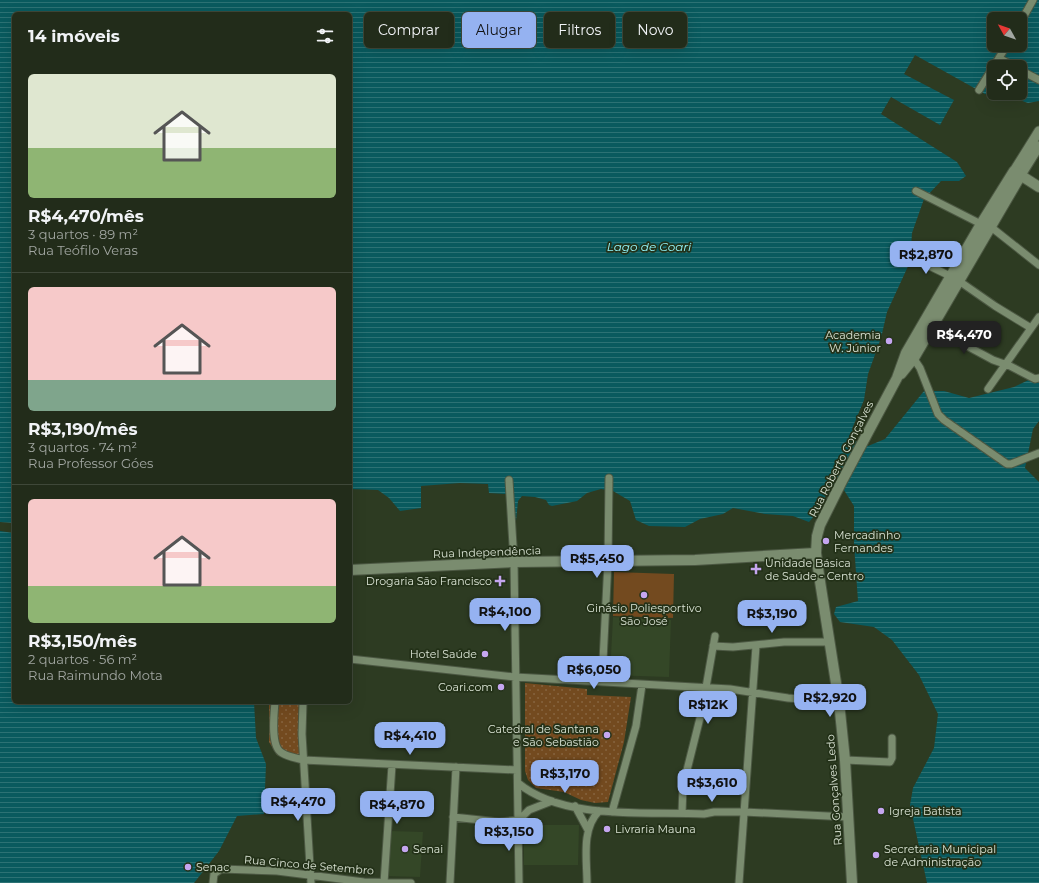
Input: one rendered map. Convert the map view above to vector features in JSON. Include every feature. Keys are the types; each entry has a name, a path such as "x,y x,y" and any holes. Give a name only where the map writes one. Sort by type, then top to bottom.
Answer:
{"main road":[{"path":"1017,173 1039,187"},
{"path":"910,355 932,327 981,224 1017,173"},
{"path":"910,355 954,278 991,227 1017,173"},
{"name":"Rua Roberto Gonçalves","path":"816,553 817,536 820,526 861,445 910,355"},
{"name":"Rua Independência","path":"352,570 514,562 695,560 816,553"},
{"name":"Rua Gonçalves Ledo","path":"816,553 839,702 845,760 852,883"}],"street":[{"path":"1026,12 1033,0"},
{"path":"979,90 1003,52"},
{"path":"999,58 1003,60"},
{"path":"1027,74 1039,80"},
{"path":"1017,173 1039,131"},
{"path":"1017,173 1039,146"},
{"path":"916,191 981,224"},
{"path":"991,227 1039,265"},
{"path":"911,257 954,278 1032,328"},
{"path":"988,389 1039,317"},
{"path":"932,327 993,360 1005,364 1035,379 1039,378"},
{"path":"910,355 938,414 944,420 1007,464 1011,464 1039,452"},
{"path":"602,681 608,561 609,478"},
{"path":"509,480 514,562 516,770 518,783 519,883"},
{"path":"682,813 683,786 706,688 715,636"},
{"path":"713,646 756,646 784,642 830,642"},
{"path":"739,883 756,646"},
{"path":"352,659 515,677 706,688 753,692 788,698 839,702"},
{"path":"612,812 636,726 642,684"},
{"path":"275,704 274,737 277,747 282,754 304,760 516,770"},
{"path":"303,704 302,734 311,879"},
{"path":"845,760 890,762 892,758 892,738"},
{"path":"384,883 392,765"},
{"path":"450,883 456,767"},
{"path":"518,783 536,796 599,811 704,814 714,812 744,812 848,817"},
{"path":"453,817 499,822 518,820 529,810 552,800"},
{"path":"575,806 588,830"},
{"path":"587,883 588,830 592,817 599,811"},
{"name":"Rua Cinco de Setembro","path":"213,882 214,874 221,869 277,872 311,879 411,883"}],"shaded area":[{"name":"Ginásio Poliesportivo São José","path":"614,572 674,574 673,618 613,616"},
{"path":"613,617 671,620 669,677 610,675"},
{"path":"525,683 587,689 587,695 631,697 624,742 608,802 595,803 581,800 564,792 536,788 528,780 525,771"},
{"path":"269,704 301,704 299,754 293,760 277,755 269,742"},
{"path":"524,825 579,825 578,865 524,865"},
{"name":"Senai","path":"390,831 423,832 420,877 387,876"}],"water":[{"name":"Lago de Coari","path":"0,0 1039,0 1039,101 1028,103 1019,100 1027,100 1027,60 987,60 987,94 985,94 915,55 904,74 954,100 940,125 891,97 881,114 957,162 966,176 959,181 941,181 924,199 912,233 910,262 887,312 881,338 868,374 864,400 852,429 855,441 868,446 885,439 924,391 944,391 969,398 1014,387 1039,375 1039,421 1033,429 1025,468 1039,482 1039,883 927,883 910,805 913,788 934,748 938,714 919,675 892,640 874,627 840,622 834,614 836,607 858,601 854,544 854,506 842,487 831,486 816,514 809,522 793,516 765,514 733,508 723,514 700,519 685,527 649,526 636,520 630,501 613,491 601,489 587,493 577,501 552,506 549,505 546,500 522,496 518,501 516,521 508,520 506,494 489,493 488,484 460,483 421,486 421,508 400,511 389,498 378,490 352,489 352,12 12,12 12,704 254,704 256,738 266,764 264,814 237,816 219,851 194,883 0,883"}],"pier":[{"path":"0,522 12,523 12,533 0,531"}],"place":[{"name":"Academia W. Júnior","path":"889,341"},
{"name":"Mercadinho Fernandes","path":"826,541"},
{"name":"Unidade Básica de Saúde - Centro","path":"756,569"},
{"name":"Drogaria São Francisco","path":"500,581"},
{"name":"Ginásio Poliesportivo São José","path":"644,595"},
{"name":"Hotel Saúde","path":"485,654"},
{"name":"Coari.com","path":"501,687"},
{"name":"Catedral de Santana e São Sebastião","path":"607,735"},
{"name":"Igreja Batista","path":"881,811"},
{"name":"Livraria Mauna","path":"607,829"},
{"name":"Senai","path":"405,849"},
{"name":"Secretaria Municipal de Administração","path":"876,855"},
{"name":"Senac","path":"188,867"}]}
